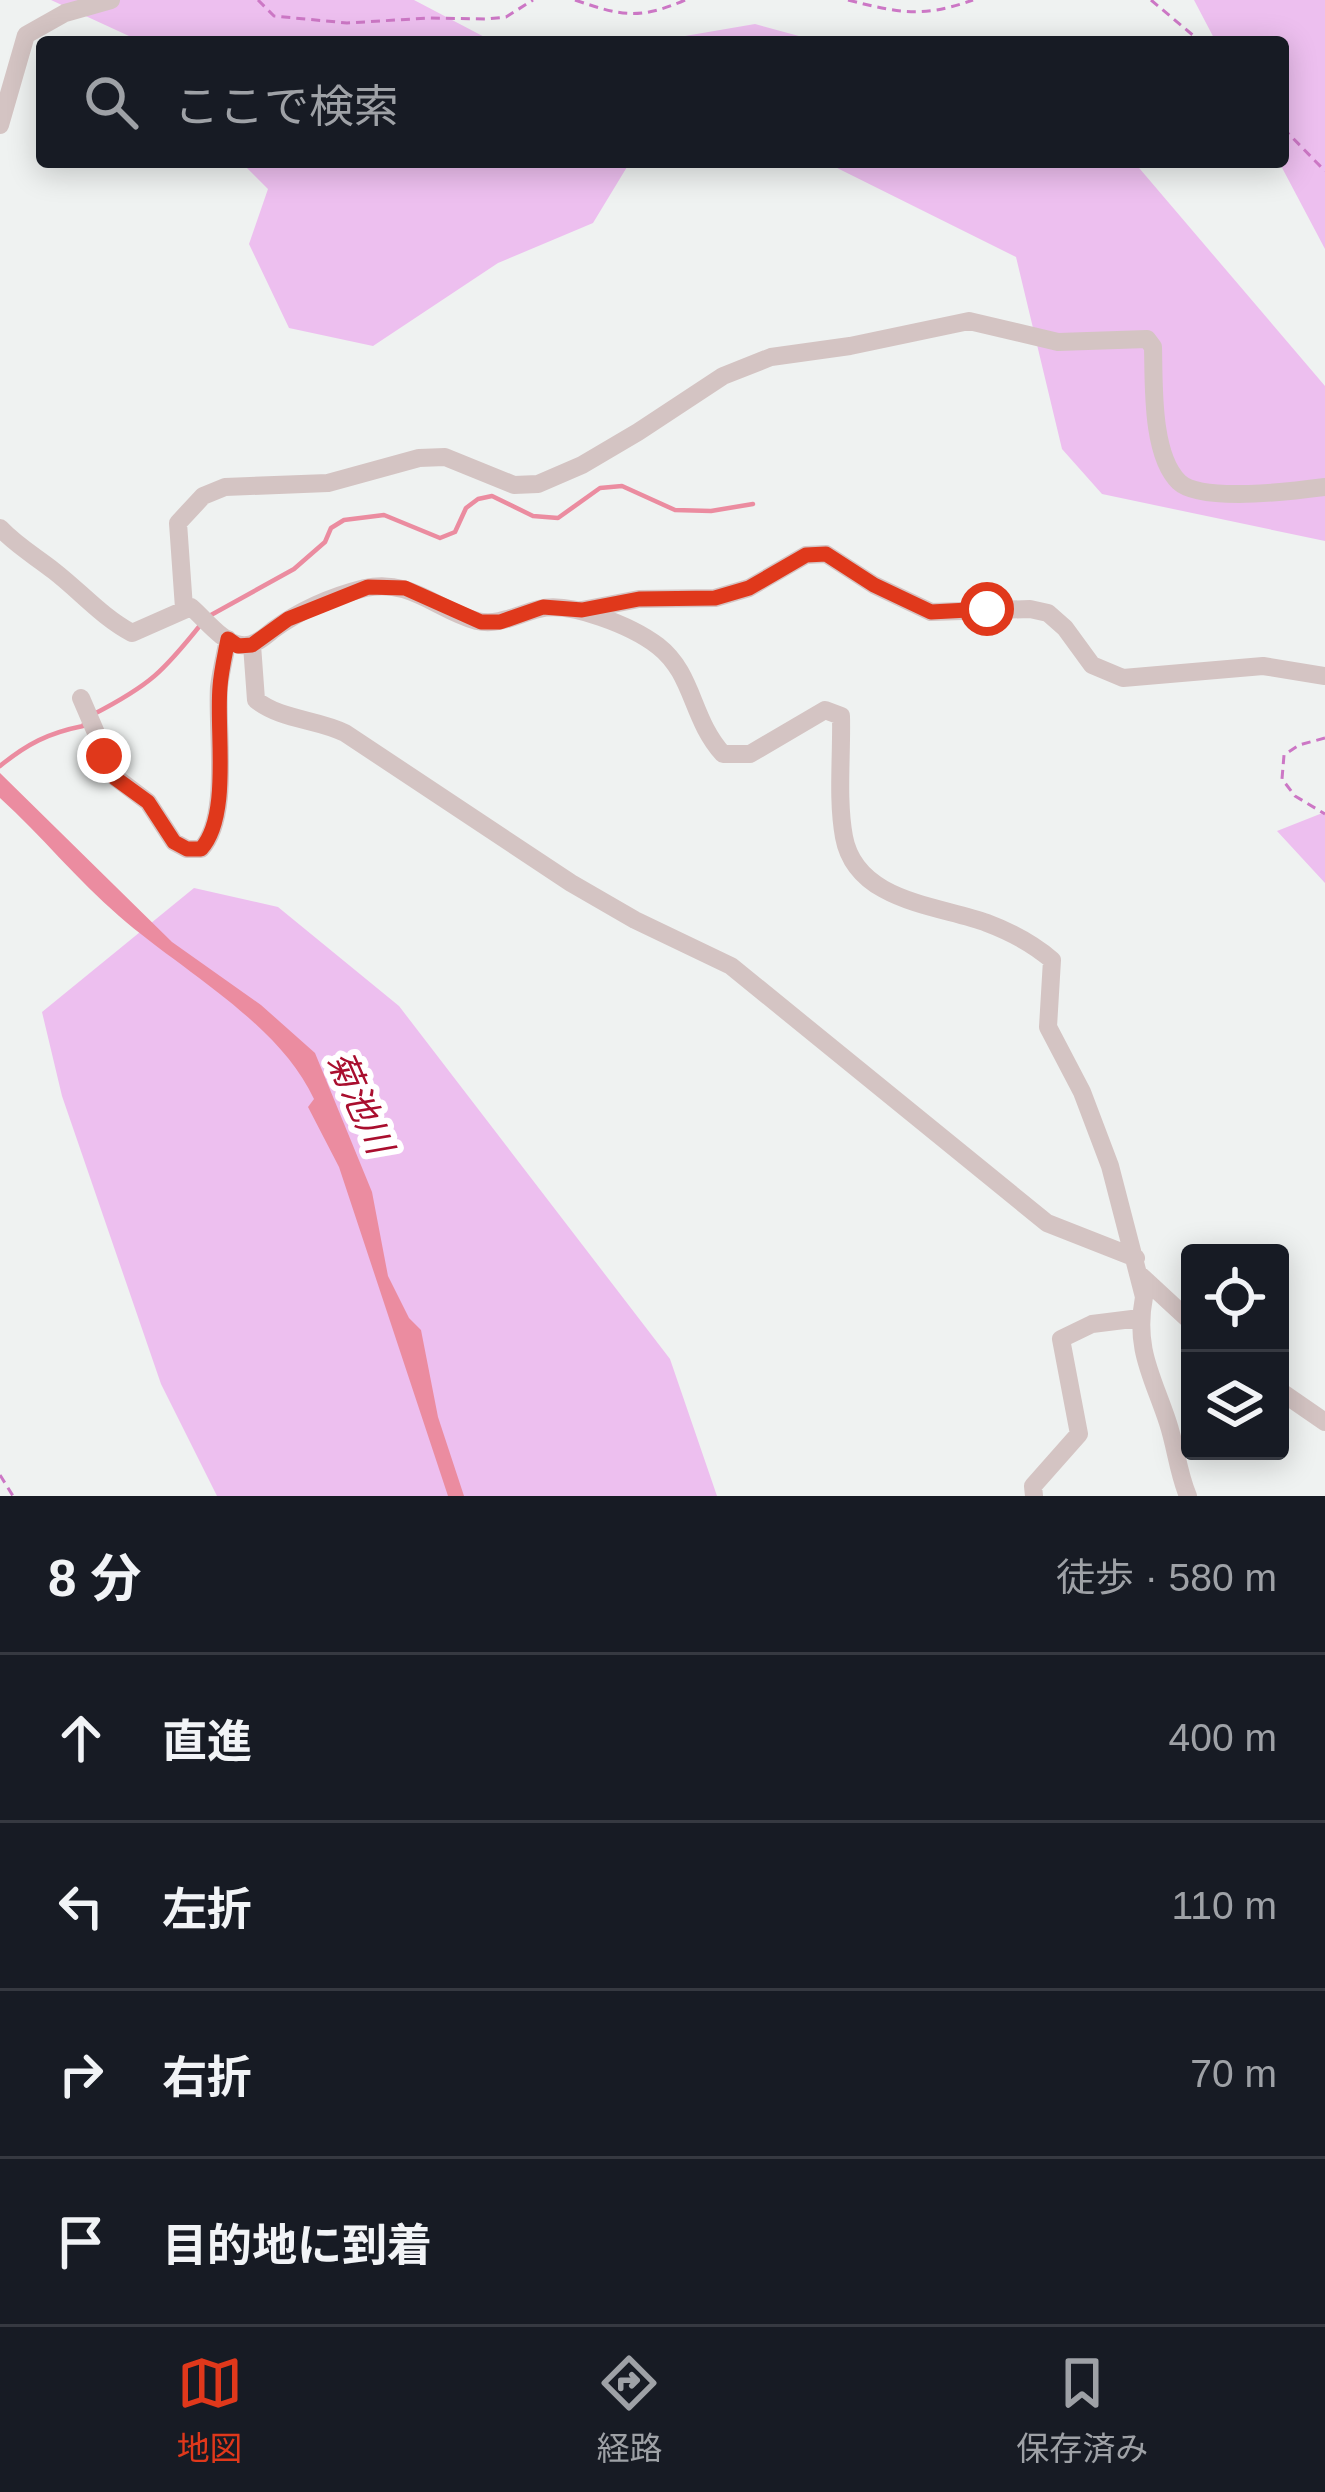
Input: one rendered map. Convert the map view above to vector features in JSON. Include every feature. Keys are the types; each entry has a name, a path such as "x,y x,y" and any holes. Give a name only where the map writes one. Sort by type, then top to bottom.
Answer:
{"street":[{"path":"0,124 26,35 65,13 111,0"},
{"path":"184,608 178,523 203,496 225,487 328,484 419,458 445,457 514,485 538,484 582,465 738,368 771,357 969,321 1058,342 1147,339 1153,347 1162,451 1176,480 1189,489 1218,493 1325,487"},
{"path":"0,528 132,633 191,607 238,646 252,645 288,619 368,587 405,588 481,622 500,622 543,607 582,610 639,599 715,598 749,588 806,555 826,554 874,585 931,612 1030,609 1048,614 1092,665 1123,678 1263,666 1325,676"},
{"path":"582,610 655,643 676,662 698,720 723,754 750,754 825,710 841,716 844,839 855,865 873,884 986,922 1052,960 1048,1028 1082,1092 1110,1166 1144,1297 1140,1318 1144,1360 1168,1421 1188,1496"},
{"path":"81,698 115,778 148,802 174,842 201,849 212,837 217,801 220,687 228,639"},
{"path":"252,645 256,700 270,711 321,721 345,733 571,883 730,965 910,1108 1021,1206 1137,1266 1181,1312"},
{"path":"1034,1496 1033,1486 1079,1434 1061,1339 1092,1324 1140,1318"},
{"path":"1289,1397 1325,1422"}],"path":[{"path":"258,0 274,16 347,23 487,20 506,17 533,0"},
{"path":"575,0 616,14 641,16 685,0"},
{"path":"848,0 934,13 973,0"},
{"path":"1150,0 1194,36"},
{"path":"1289,134 1325,171"},
{"path":"1325,738 1284,754 1282,779 1294,796 1325,814"},
{"path":"0,1475 13,1496"}],"shaded area":[{"path":"51,0 414,0 483,36 129,36"},
{"path":"1194,0 1325,0 1325,249 1282,168 1289,168 1289,36 1213,36"},
{"path":"755,24 799,36 685,36"},
{"path":"247,168 626,168 593,223 498,263 373,346 289,328 249,244 268,189"},
{"path":"837,168 1139,168 1325,386 1325,541 1102,494 1062,449 1016,257"},
{"path":"0,773 172,942 261,1005 315,1053 372,1192 388,1276 409,1318 421,1330 438,1417 464,1496 448,1496 339,1167 308,1107 314,1099 298,1071 227,999 88,888 0,798"},
{"path":"1325,812 1325,883 1277,831"},
{"path":"194,888 278,907 399,1006 670,1359 717,1496 217,1496 161,1384 62,1096 42,1012"}],"waterway":[{"path":"211,615 294,569 344,520 384,515 440,538 455,532 466,508 478,499 492,496 533,516 558,518 600,488 622,486 675,510 711,511 753,504"},
{"path":"94,714 154,676 202,623"},
{"path":"0,766 38,740 83,726 85,721"}],"route":[{"path":"104,756 115,778 148,802 174,842 201,849 212,837 217,801 220,687 228,639 238,646 252,645 288,619 368,587 405,588 460,615 500,622 543,607 582,610 639,599 715,598 749,588 806,555 826,554 874,585 931,612 987,609"}],"water label":[{"name":"菊池川","path":"360,1102"}]}
